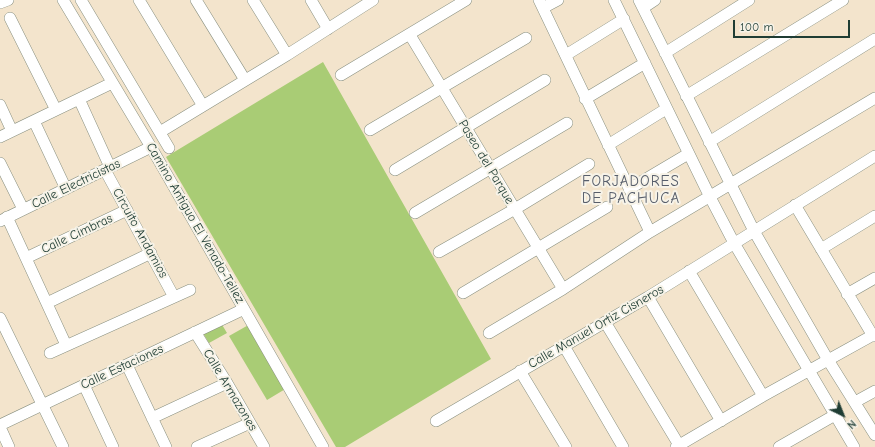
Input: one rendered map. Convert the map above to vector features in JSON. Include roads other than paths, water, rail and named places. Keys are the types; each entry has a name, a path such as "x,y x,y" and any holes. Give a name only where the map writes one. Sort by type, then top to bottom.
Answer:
{"street":[{"path":"0,3 8,0"},
{"name":"Camino Antiguo El Venado-Tellez","path":"63,0 151,147 323,447"},
{"path":"81,0 169,148"},
{"path":"139,0 203,106"},
{"path":"196,0 246,80"},
{"path":"253,0 287,55"},
{"path":"311,0 328,29"},
{"path":"341,75 410,35 466,0"},
{"path":"558,0 541,4 566,55 585,99 650,232"},
{"path":"614,0 688,154 734,243 854,447"},
{"path":"655,0 641,4 730,185 754,231 828,360 875,436"},
{"path":"665,53 749,0"},
{"path":"686,96 843,0"},
{"path":"160,132 287,55 369,1"},
{"path":"10,18 56,110"},
{"path":"566,55 624,19"},
{"name":"Paseo del Parque","path":"410,35 563,289"},
{"path":"370,130 526,38"},
{"path":"709,142 875,39"},
{"path":"585,99 645,63"},
{"path":"395,170 545,80"},
{"path":"0,137 112,83"},
{"path":"490,333 563,289 650,232 875,98"},
{"name":"Circuito Andamios","path":"79,99 127,210 174,297"},
{"path":"0,105 12,131"},
{"path":"608,145 666,109"},
{"path":"34,121 66,189"},
{"path":"415,214 567,123"},
{"name":"Calle Electricistas","path":"4,219 151,147"},
{"path":"629,189 688,154"},
{"name":"Calle Manuel Ortiz Cisneros","path":"436,421 648,297 875,156"},
{"path":"0,163 23,209"},
{"path":"439,252 589,164"},
{"path":"606,322 678,446 763,396 874,335 795,205"},
{"path":"463,293 607,207"},
{"name":"Calle Cimbras","path":"26,258 127,210"},
{"path":"821,249 875,216"},
{"path":"4,219 26,258 66,345"},
{"path":"46,303 150,253"},
{"path":"689,271 763,396"},
{"path":"848,294 875,278"},
{"path":"50,353 190,290"},
{"path":"648,297 721,421"},
{"name":"Calle Estaciones","path":"0,426 244,309"},
{"path":"0,318 63,447"},
{"name":"Calle Armazones","path":"195,332 227,383 264,447"},
{"path":"564,346 623,447"},
{"path":"127,365 166,447"},
{"path":"520,371 566,447"},
{"path":"152,418 227,383"},
{"path":"84,385 113,447"},
{"path":"855,402 875,391"},
{"path":"779,447 835,415"},
{"path":"197,447 250,423"},
{"path":"0,426 9,447"}],"district":[{"name":"FORJADORES DE PACHUCA","path":"631,190"}]}
